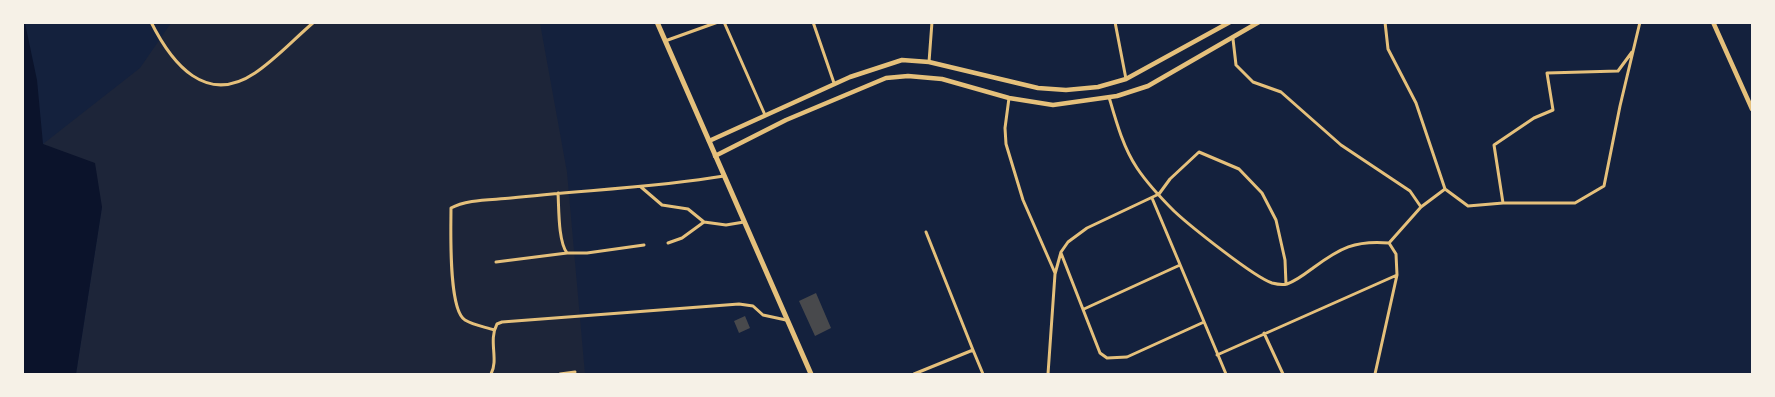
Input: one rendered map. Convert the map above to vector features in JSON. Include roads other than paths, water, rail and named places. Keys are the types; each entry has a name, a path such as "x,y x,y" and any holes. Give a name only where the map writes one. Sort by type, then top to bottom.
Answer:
{"highway":[{"path":"657,22 811,374"}],"main road":[{"path":"708,140 834,83 876,67 902,60 928,62 1038,88 1066,90 1098,87 1126,78 1230,22"},
{"path":"715,156 801,113 886,78 908,76 942,79 1009,98 1053,105 1109,97 1148,86 1182,65 1233,39 1259,22"},
{"path":"1713,22 1752,109"}],"street":[{"path":"152,22 162,45 186,71 206,85 228,85 254,74 314,22"},
{"path":"665,42 718,22"},
{"path":"724,22 765,114"},
{"path":"813,22 834,83"},
{"path":"928,62 932,22"},
{"path":"1115,22 1126,78"},
{"path":"1385,22 1388,49 1416,103 1445,189 1468,206 1503,203 1575,203 1604,186 1640,22"},
{"path":"1233,39 1236,65 1253,82 1281,92 1341,145 1410,191 1421,207"},
{"path":"1503,203 1494,146 1534,118 1553,110 1547,73 1618,71 1632,52"},
{"path":"1109,97 1122,137 1137,168 1174,211 1256,275 1272,283 1286,284 1302,276 1335,251 1355,244 1389,242 1421,207 1445,189"},
{"path":"1009,98 1005,128 1006,144 1023,200 1055,274"},
{"path":"1048,374 1055,274 1061,252 1068,242 1087,228 1160,194 1170,179 1199,152 1239,169 1262,193 1276,220 1285,260 1286,284"},
{"path":"494,330 464,320 458,310 454,288 451,208 482,201 640,186 673,185 724,176"},
{"path":"640,186 662,205 688,210 704,222 726,225 744,222"},
{"path":"558,193 561,236 567,253"},
{"path":"1152,198 1226,374"},
{"path":"668,243 682,238 704,222"},
{"path":"926,232 983,374"},
{"path":"1375,374 1396,275 1396,254 1389,242"},
{"path":"496,262 567,253 607,251 644,245"},
{"path":"1061,252 1100,353 1107,358 1127,357 1204,322"},
{"path":"1084,309 1180,265"},
{"path":"1217,355 1396,275"},
{"path":"491,374 494,368 492,340 494,330 497,324 502,322 739,304 753,306 763,315 786,320"},
{"path":"1264,333 1283,374"},
{"path":"914,374 973,350"},
{"path":"560,374 575,372"}]}
